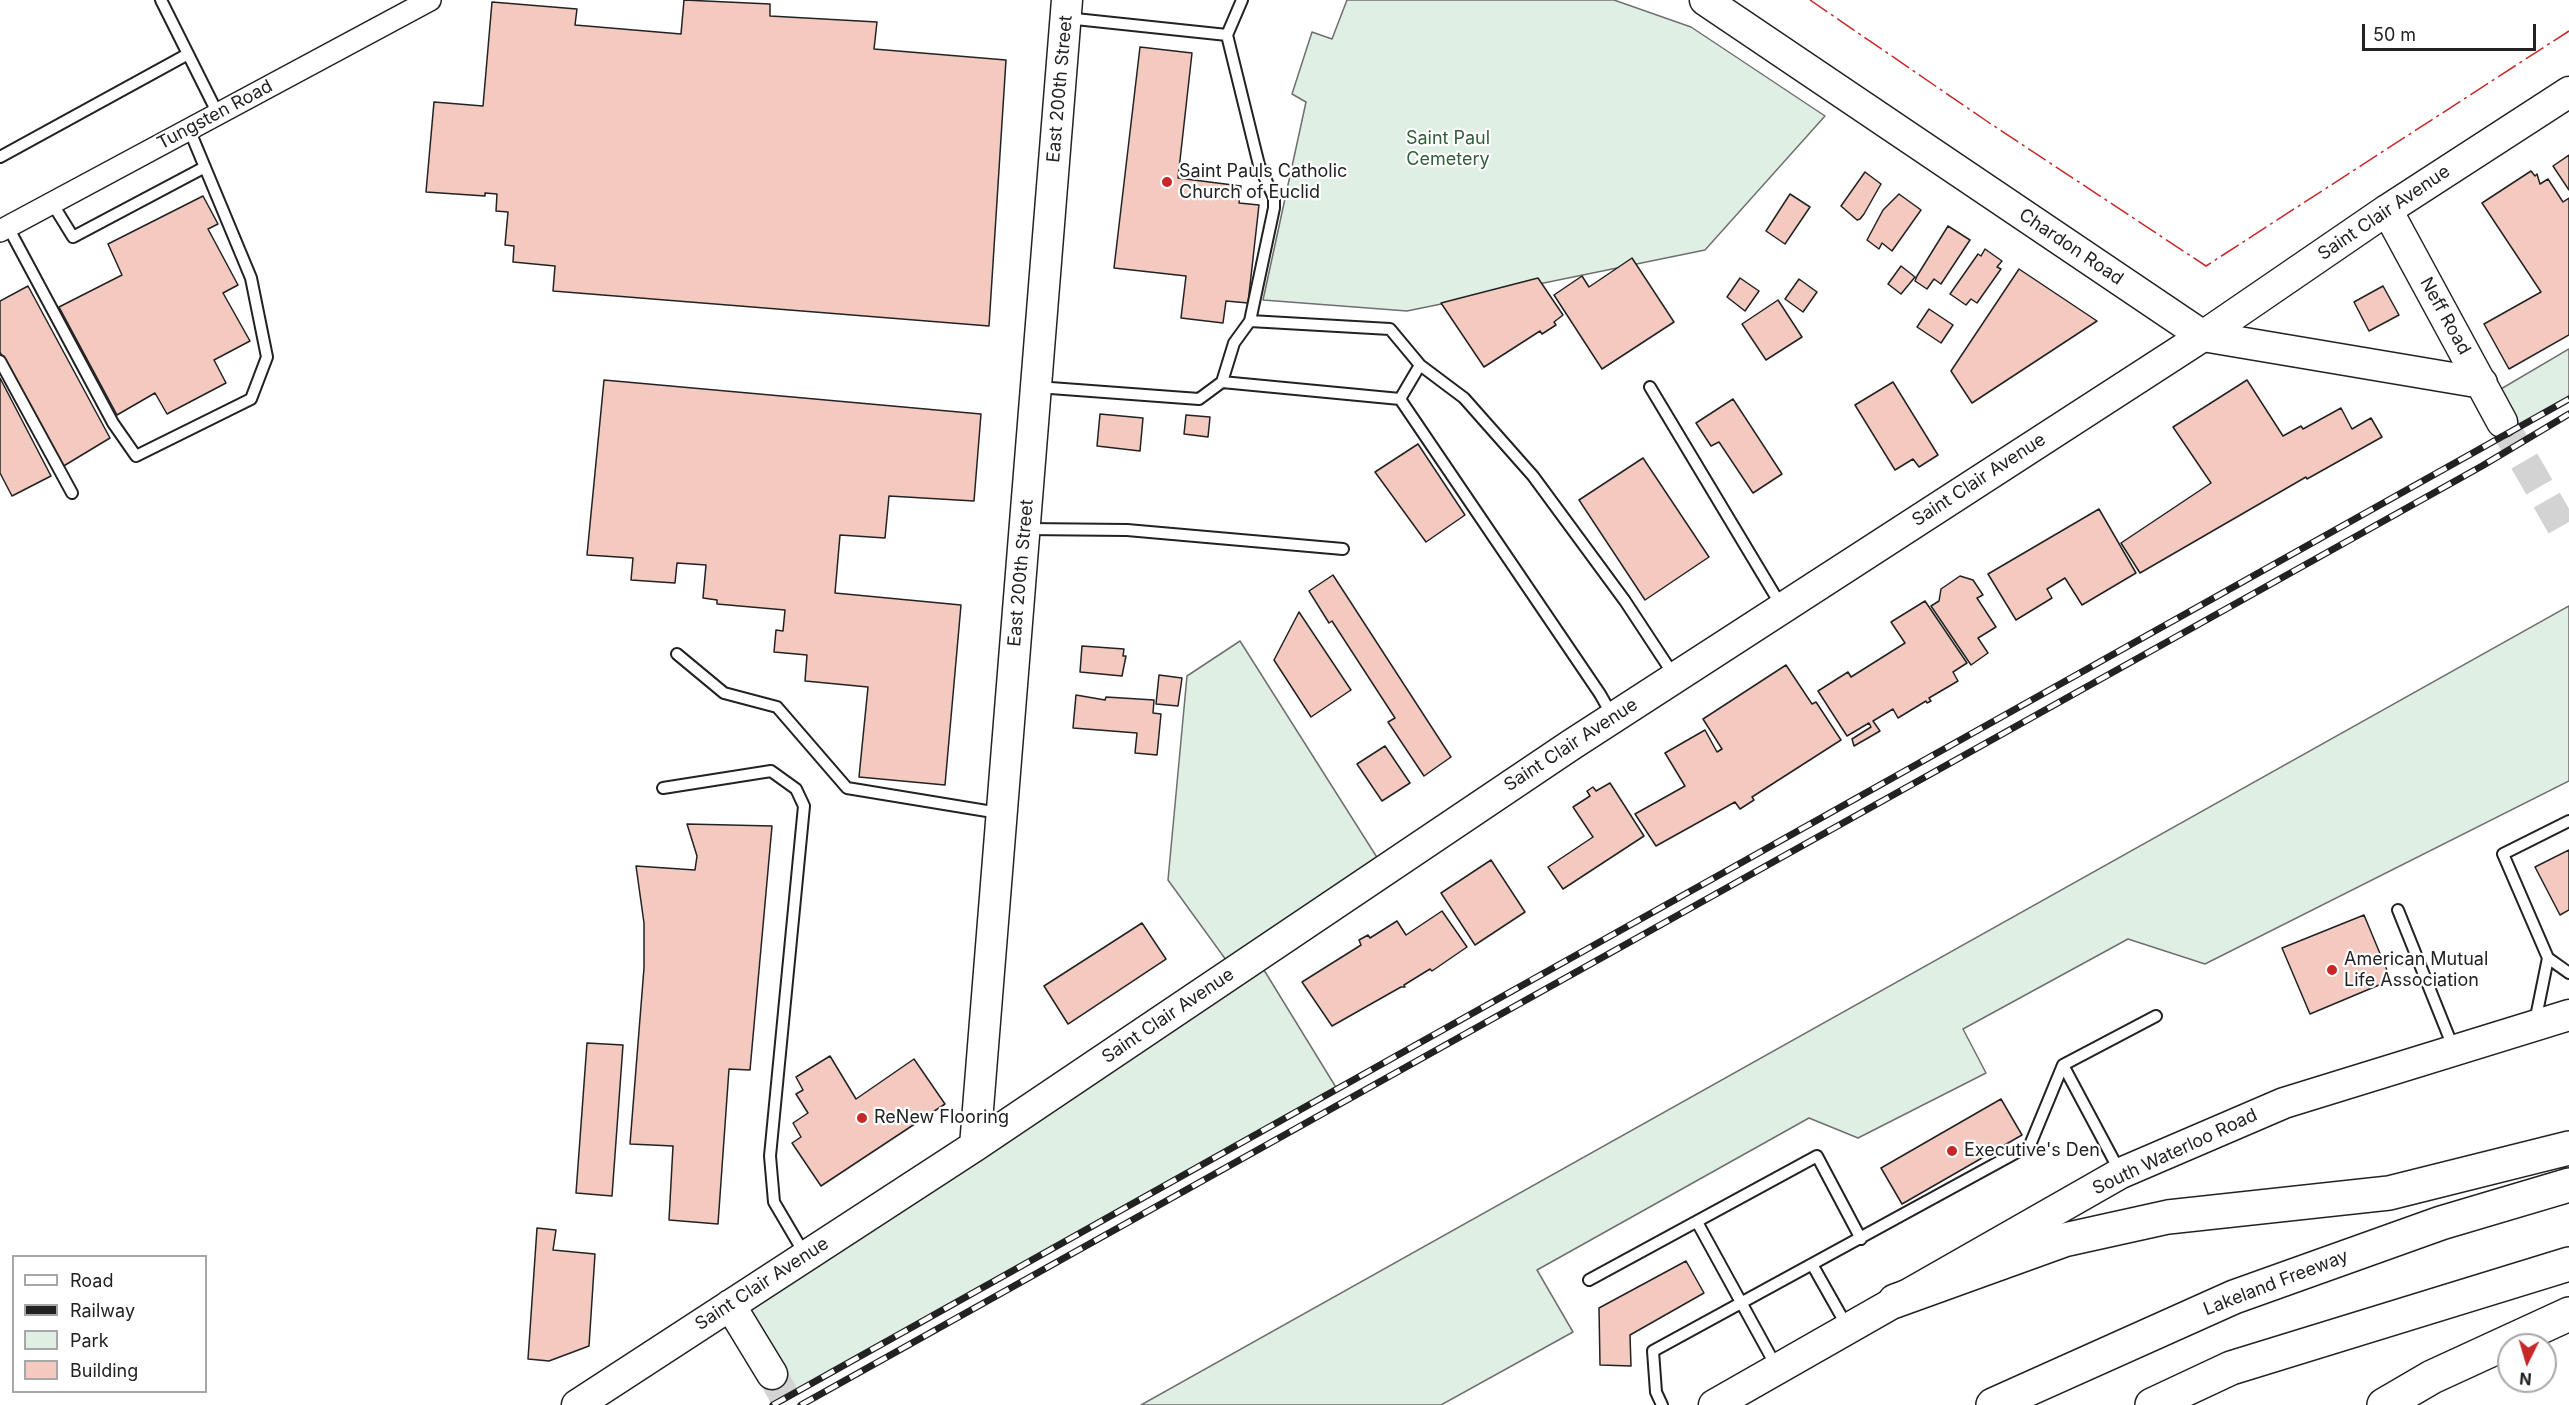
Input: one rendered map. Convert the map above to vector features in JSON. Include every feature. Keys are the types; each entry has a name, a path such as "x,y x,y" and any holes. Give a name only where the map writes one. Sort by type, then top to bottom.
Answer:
{"highway":[{"path":"1895,1301 2064,1240 2168,1217 2389,1193 2569,1148"},
{"name":"Lakeland Freeway","path":"1993,1405 2234,1297 2441,1223 2569,1185"},
{"path":"2152,1405 2231,1368 2569,1264"},
{"path":"2384,1405 2432,1377 2569,1314"}],"street":[{"name":"Tungsten Road","path":"4,229 430,0"},
{"name":"Chardon Road","path":"1705,0 2203,336 2482,383"},
{"name":"East 200th Street","path":"975,1146 1067,9"},
{"name":"Saint Clair Avenue","path":"577,1405 975,1146 1613,717 2203,336 2387,210 2569,92"},
{"name":"Neff Road","path":"2387,210 2502,422"},
{"name":"South Waterloo Road","path":"1714,1405 2121,1173 2284,1103 2569,1016"},
{"path":"730,1305 772,1374"}],"lane":[{"path":"162,0 218,114"},
{"path":"1036,387 1199,399 1222,382 1234,343 1250,321 1274,208 1274,198 1259,165 1227,35 1242,0"},
{"path":"1067,9 1227,35"},
{"path":"0,157 188,54"},
{"path":"4,229 113,423 136,456 251,399 267,357 251,278 189,129"},
{"path":"52,203 73,237 205,167"},
{"path":"1250,321 1390,329 1420,365 1464,398 1533,476 1625,601 1676,677"},
{"path":"0,362 72,493"},
{"path":"1400,399 1420,365"},
{"path":"1222,382 1400,399"},
{"path":"1650,387 1782,608"},
{"path":"1400,399 1600,694 1613,717"},
{"path":"1025,529 1127,530 1343,549"},
{"path":"676,654 724,693 777,707 847,788 1002,813"},
{"path":"663,788 771,771 796,789 804,806 770,1156 774,1203 806,1256"},
{"path":"2569,820 2503,854 2548,958 2569,973"},
{"path":"2398,910 2455,1050"},
{"path":"2534,1026 2548,958"},
{"path":"1662,1405 1656,1392 1653,1351 1813,1266 2030,1145 2063,1065 2156,1016"},
{"path":"2063,1065 2121,1173"},
{"path":"1589,1280 1817,1156 1861,1239"},
{"path":"1697,1222 1777,1369"},
{"path":"1813,1266 1848,1328"}],"green space":[{"name":"Saint Paul Cemetery","path":"1347,0 1614,0 1691,27 1825,116 1705,250 1407,311 1263,300 1306,102 1292,94 1312,32 1332,39"},
{"path":"2569,349 2569,399 2507,434 2489,396"},
{"path":"2569,606 2569,781 2205,964 2128,939 1963,1029 1986,1073 1858,1138 1809,1118 1537,1270 1573,1332 1441,1405 1141,1405"},
{"path":"1240,641 1385,870 1256,957 1337,1089 785,1398 730,1305 1234,971 1168,880 1187,676"}],"building":[{"path":"684,0 770,4 770,16 877,22 874,49 1006,60 989,326 553,291 555,266 513,262 514,246 505,245 508,212 496,211 497,194 485,193 485,196 426,192 434,102 483,106 492,2 577,9 575,25 681,34"},
{"name":"Saint Pauls Catholic Church of Euclid","path":"1140,47 1192,53 1178,178 1241,186 1239,203 1259,205 1248,303 1226,301 1223,323 1181,318 1186,276 1114,268"},
{"path":"2569,155 2569,190 2553,166"},
{"path":"2531,171 2535,176 2537,174 2540,184 2548,179 2563,202 2569,198 2569,335 2509,369 2484,324 2541,292 2482,203"},
{"path":"1865,172 1881,184 1864,214 1857,220 1841,206"},
{"path":"1790,194 1810,207 1785,244 1766,231"},
{"path":"1899,194 1921,210 1892,251 1882,243 1879,249 1867,240 1883,210"},
{"path":"203,196 218,224 208,229 238,285 223,293 250,341 214,360 226,383 167,414 155,393 117,415 59,307 122,275 108,244"},
{"path":"1948,226 1970,240 1941,284 1934,279 1927,289 1915,281"},
{"path":"1985,249 2002,261 1997,267 2001,269 1977,303 1971,299 1966,305 1950,294 1978,254 1981,256"},
{"path":"1632,258 1674,322 1602,369 1554,295 1582,276 1589,287"},
{"path":"1901,266 1915,277 1901,294 1888,284"},
{"path":"2019,269 2097,321 1972,403 1951,371"},
{"path":"1538,278 1563,315 1554,322 1556,325 1542,334 1540,331 1484,367 1441,303"},
{"path":"1740,278 1759,291 1745,311 1727,297"},
{"path":"1799,279 1817,292 1803,312 1785,299"},
{"path":"28,286 110,438 62,467 0,352 0,301"},
{"path":"2383,286 2399,315 2369,331 2354,302"},
{"path":"1778,300 1802,337 1766,360 1742,324"},
{"path":"1929,309 1953,325 1941,343 1917,327"},
{"path":"0,378 51,476 12,496 0,473"},
{"path":"604,380 981,414 974,501 889,496 885,538 840,535 835,593 961,605 945,785 859,777 868,687 805,681 807,655 774,652 776,630 783,631 785,610 717,604 717,600 703,598 706,565 677,563 675,583 631,580 633,558 587,555"},
{"path":"2247,380 2283,436 2301,426 2303,429 2341,408 2352,429 2371,418 2382,437 2307,479 2306,477 2140,573 2121,543 2211,483 2173,427"},
{"path":"1893,382 1938,455 1919,467 1913,459 1895,470 1855,405"},
{"path":"1733,399 1782,474 1753,493 1719,442 1711,446 1696,423"},
{"path":"1100,414 1143,418 1140,451 1097,446"},
{"path":"1186,415 1210,417 1208,437 1184,434"},
{"path":"1418,444 1465,515 1426,542 1375,472"},
{"path":"1643,458 1709,557 1645,600 1579,500"},
{"path":"2099,509 2136,573 2082,605 2065,578 2047,589 2052,598 2016,620 1988,574"},
{"path":"1333,575 1451,757 1424,776 1388,722 1395,718 1332,621 1329,623 1309,591"},
{"path":"1960,576 1973,580 1983,595 1977,598 1996,627 1978,638 1988,653 1971,665 1931,606 1939,601 1941,589"},
{"path":"1925,601 1967,663 1953,672 1958,681 1929,698 1931,701 1927,703 1926,701 1898,718 1893,709 1873,721 1880,731 1854,746 1852,739 1871,727 1869,723 1847,736 1818,691 1848,672 1851,677 1905,643 1891,622"},
{"path":"1299,612 1351,690 1311,717 1274,660"},
{"path":"1082,646 1124,649 1123,656 1126,656 1122,676 1080,672"},
{"path":"1786,665 1812,704 1816,702 1841,740 1752,797 1754,800 1740,809 1735,802 1656,846 1635,814 1685,786 1665,753 1705,730 1717,752 1722,749 1703,719"},
{"path":"1159,675 1182,678 1178,706 1156,704"},
{"path":"1076,695 1105,700 1106,697 1154,700 1153,713 1161,714 1157,755 1135,753 1137,733 1073,728"},
{"path":"1385,746 1410,783 1382,801 1357,764"},
{"path":"1610,783 1644,836 1563,889 1548,867 1593,837 1573,807 1590,796 1587,791 1593,787 1596,791"},
{"path":"687,824 772,826 750,1070 729,1069 718,1224 669,1220 673,1146 630,1144 644,968 644,923 636,866 695,870 697,856"},
{"path":"2569,850 2569,910 2560,915 2535,867"},
{"path":"1491,860 1525,912 1475,945 1441,893"},
{"path":"1442,911 1467,947 1432,971 1430,969 1404,985 1405,987 1401,987 1332,1026 1302,982 1361,945 1359,940 1368,935 1370,938 1397,921 1406,935"},
{"path":"2364,915 2391,980 2310,1014 2282,948"},
{"path":"1142,923 1166,959 1068,1024 1044,986"},
{"path":"587,1043 623,1045 612,1196 576,1193"},
{"name":"ReNew Flooring","path":"830,1056 856,1099 914,1059 945,1104 821,1186 792,1143 801,1137 793,1123 808,1113 796,1094 803,1090 796,1077"},
{"name":"Executive's Den","path":"2001,1099 2022,1135 1902,1204 1881,1168"},
{"path":"537,1228 556,1230 553,1250 595,1254 589,1346 549,1361 528,1359"},
{"path":"1686,1261 1704,1293 1630,1335 1631,1366 1600,1365 1599,1308"}],"tunnel":[{"path":"2502,422 2569,539"},
{"path":"772,1374 789,1405"}],"railway":[{"path":"773,1405 2569,399"},
{"path":"801,1405 2482,466 2569,414"}],"power":[{"path":"1810,0 1988,122 2206,266 2569,31"}],"place":[{"name":"Saint Pauls Catholic Church of Euclid","path":"1167,182"},
{"name":"American Mutual Life Association","path":"2332,970"},
{"name":"ReNew Flooring","path":"862,1118"},
{"name":"Executive's Den","path":"1952,1151"}]}
